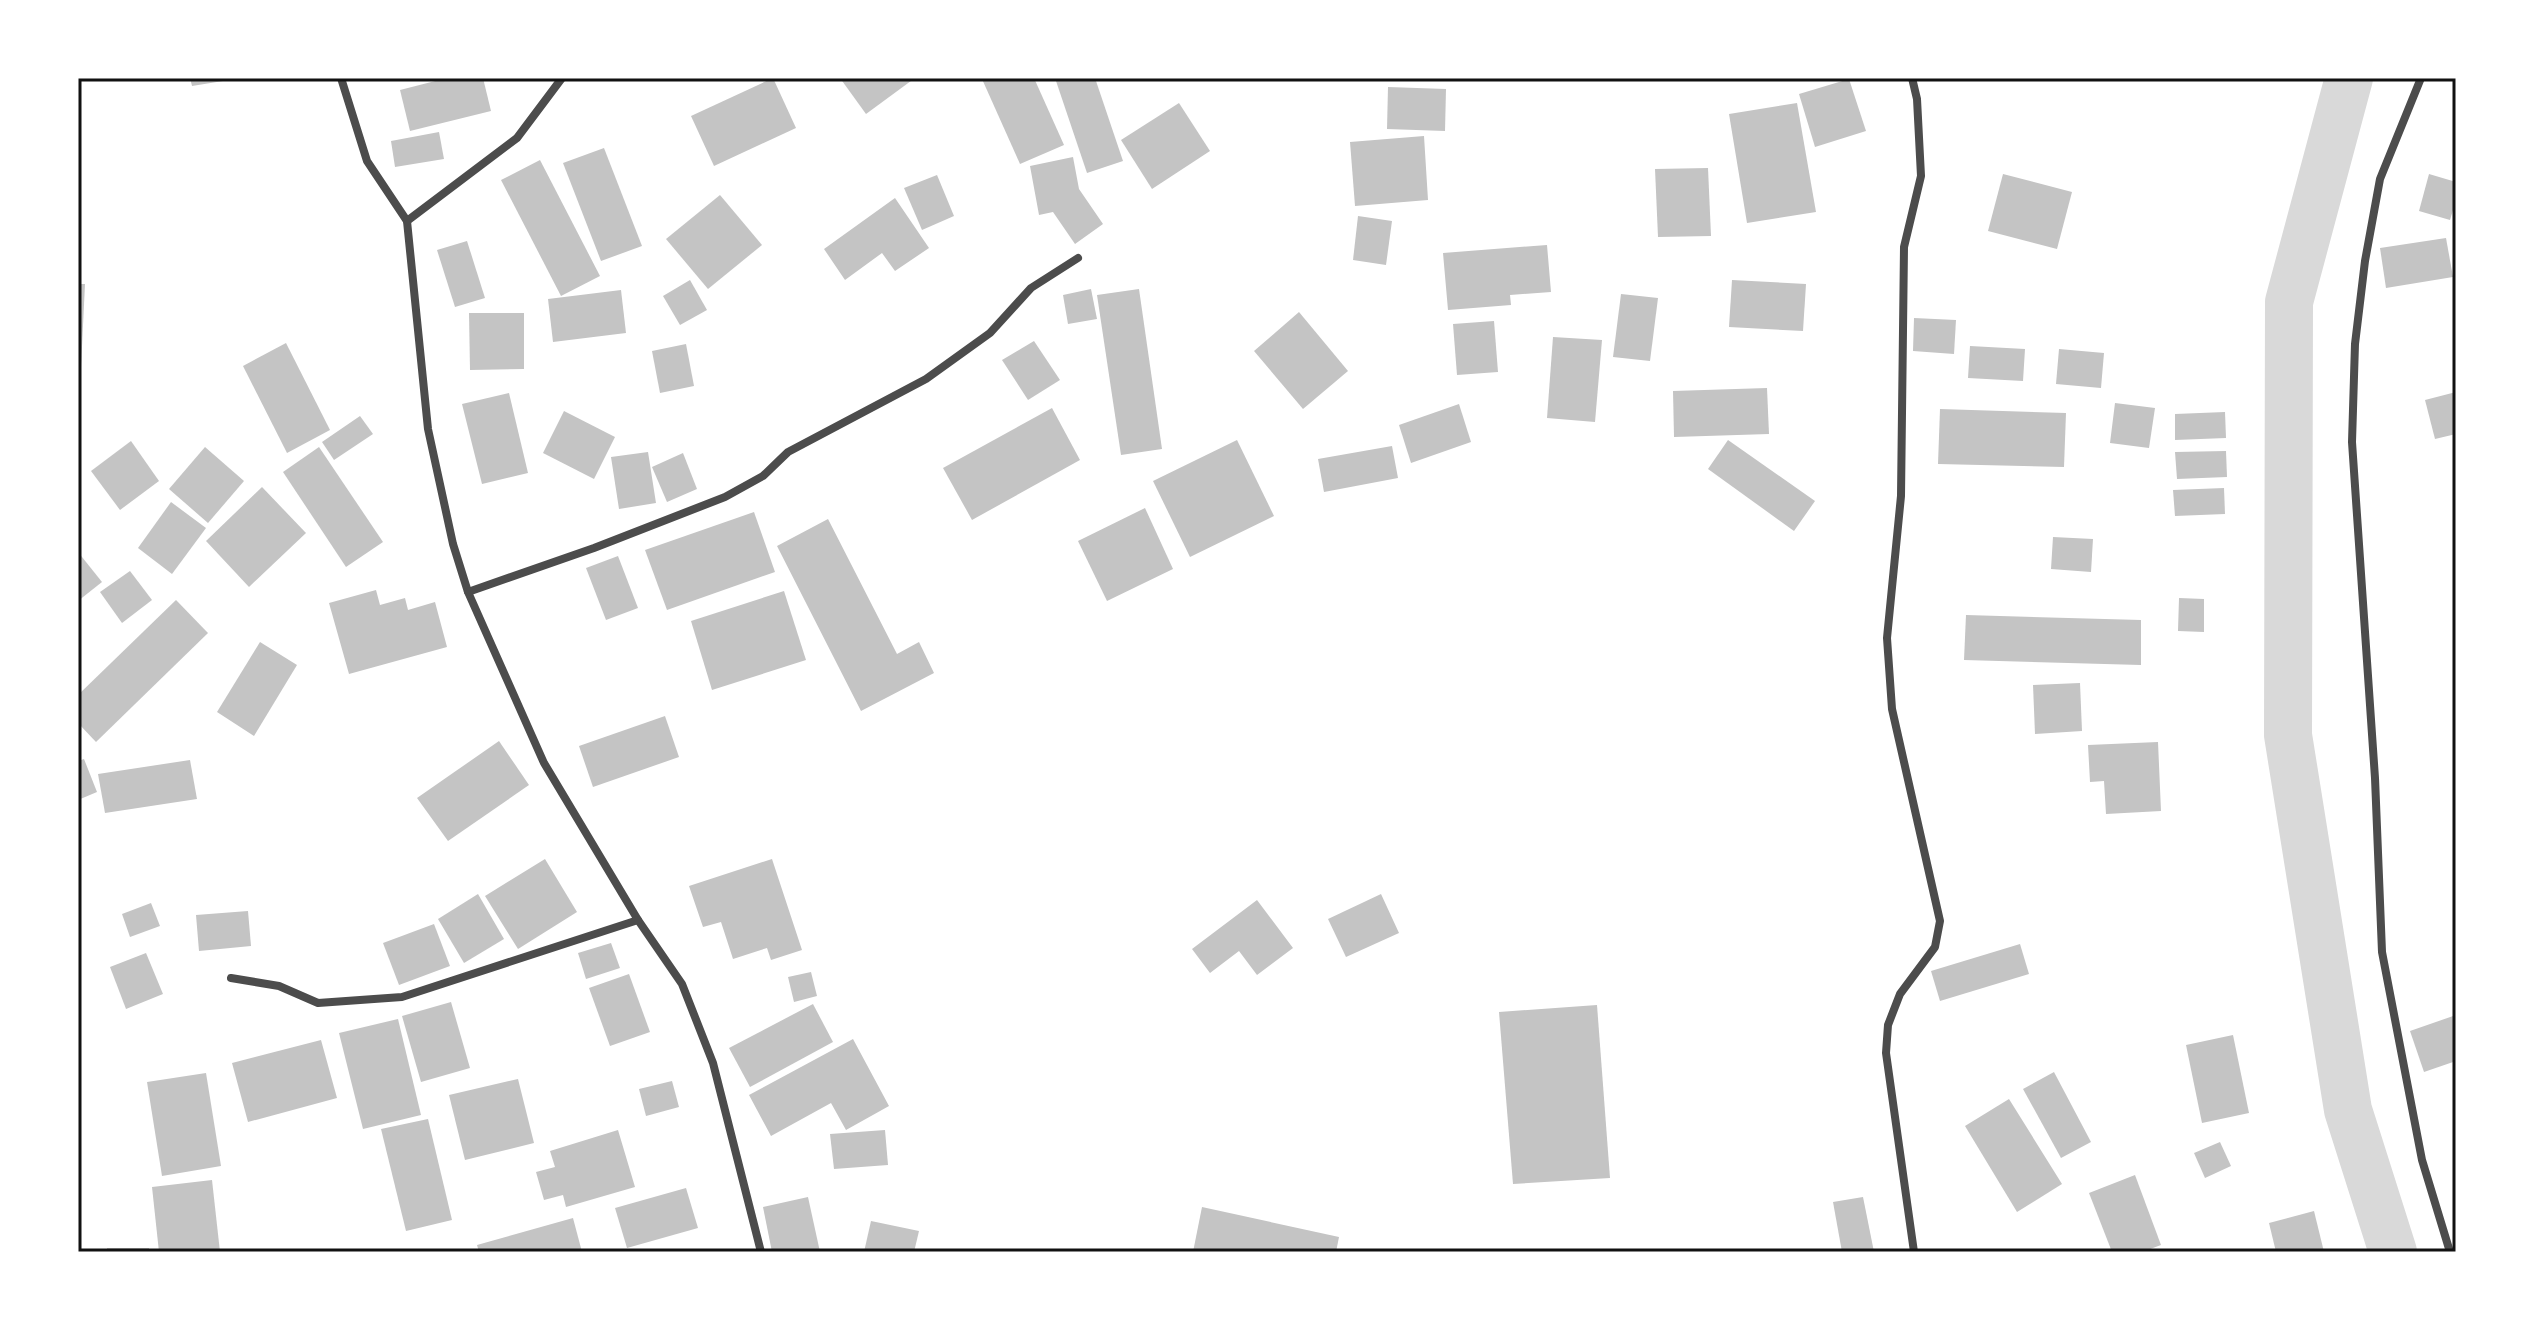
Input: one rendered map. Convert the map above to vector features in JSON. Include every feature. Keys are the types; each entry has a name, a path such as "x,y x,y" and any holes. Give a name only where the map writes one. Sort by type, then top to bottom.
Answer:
{"street":[{"path":"341,78 367,161 407,221 428,429 453,544 468,592 544,763 638,920 682,984 713,1063 761,1252"},
{"path":"407,221 517,138 562,78"},
{"path":"1912,78 1917,99 1921,176 1904,247 1901,496 1887,638 1892,709 1940,921 1935,947 1900,994 1888,1025 1886,1053 1914,1252"},
{"path":"2421,78 2380,179 2365,261 2355,344 2352,442 2375,778 2382,952 2422,1160 2450,1252"},
{"path":"468,592 594,548 725,497 763,476 788,452 926,379 990,333 1031,288 1078,258"},
{"path":"231,978 279,986 318,1003 402,997 638,920"}],"building":[{"path":"190,78 223,78 223,81 192,86"},
{"path":"447,78 483,78 491,111 410,131 400,90"},
{"path":"773,78 796,128 714,166 691,116"},
{"path":"840,78 915,78 866,114"},
{"path":"1034,78 1064,145 1020,164 982,79"},
{"path":"1055,78 1095,78 1123,161 1087,173"},
{"path":"1849,79 1866,131 1815,147 1799,94"},
{"path":"1388,87 1446,89 1445,131 1387,129"},
{"path":"1179,103 1210,151 1152,189 1121,140"},
{"path":"1797,103 1816,212 1747,223 1729,114"},
{"path":"439,132 444,159 395,167 391,141"},
{"path":"1424,136 1428,200 1355,206 1350,142"},
{"path":"604,148 642,246 601,261 563,163"},
{"path":"1073,157 1079,189 1103,224 1075,244 1053,212 1039,215 1030,166"},
{"path":"540,160 600,276 561,296 501,180"},
{"path":"1708,168 1711,236 1658,237 1655,169"},
{"path":"2003,174 2072,192 2057,249 1988,231"},
{"path":"2429,174 2456,182 2456,200 2450,220 2419,211"},
{"path":"937,175 954,216 922,230 904,188"},
{"path":"720,195 762,245 708,289 666,239"},
{"path":"895,198 929,248 895,271 882,253 845,280 824,249"},
{"path":"1358,216 1392,221 1386,265 1353,260"},
{"path":"2446,238 2453,277 2386,288 2380,248"},
{"path":"467,241 485,298 455,307 437,250"},
{"path":"1547,245 1551,292 1510,295 1511,305 1448,310 1443,253"},
{"path":"690,280 707,310 680,325 663,296"},
{"path":"1732,280 1806,284 1803,331 1729,327"},
{"path":"78,284 85,284 80,388 78,388"},
{"path":"1091,289 1097,319 1068,324 1063,295"},
{"path":"1139,289 1162,449 1121,455 1097,295"},
{"path":"621,290 626,333 553,342 548,299"},
{"path":"1621,294 1658,298 1650,361 1613,357"},
{"path":"1299,312 1348,371 1303,409 1254,351"},
{"path":"469,313 524,313 524,369 470,370"},
{"path":"1914,318 1956,320 1954,354 1913,351"},
{"path":"1494,321 1498,372 1457,375 1453,324"},
{"path":"1553,337 1602,340 1595,422 1547,418"},
{"path":"1034,341 1060,380 1028,400 1002,360"},
{"path":"286,343 330,430 287,453 243,366"},
{"path":"686,344 694,386 660,393 652,351"},
{"path":"1970,346 2025,349 2023,381 1968,378"},
{"path":"2059,349 2104,353 2101,388 2056,384"},
{"path":"1767,388 1769,434 1674,437 1673,391"},
{"path":"2456,392 2456,434 2435,439 2425,400"},
{"path":"509,393 528,473 482,484 462,404"},
{"path":"2115,403 2155,408 2149,448 2110,443"},
{"path":"1459,404 1471,442 1411,463 1399,425"},
{"path":"1052,408 1080,460 972,520 943,468"},
{"path":"1940,409 2066,413 2064,467 1938,464"},
{"path":"564,411 615,437 594,479 543,453"},
{"path":"2225,412 2226,438 2175,440 2175,414"},
{"path":"360,416 373,434 334,460 322,442"},
{"path":"1237,440 1274,516 1190,557 1153,481"},
{"path":"1728,440 1815,501 1794,531 1708,469"},
{"path":"131,441 159,481 120,510 91,471"},
{"path":"1392,446 1398,478 1324,492 1318,459"},
{"path":"205,447 244,481 208,523 169,489"},
{"path":"319,447 383,542 346,567 283,472"},
{"path":"2226,451 2227,477 2177,479 2175,452"},
{"path":"648,452 656,503 619,509 611,457"},
{"path":"683,453 697,489 667,502 652,467"},
{"path":"262,487 306,533 249,587 206,541"},
{"path":"2224,488 2225,514 2175,516 2173,490"},
{"path":"171,502 206,528 172,574 138,548"},
{"path":"1145,508 1173,569 1107,601 1078,541"},
{"path":"754,512 775,572 667,610 645,550"},
{"path":"828,519 897,654 919,642 934,673 861,711 777,546"},
{"path":"2053,537 2093,539 2091,572 2051,569"},
{"path":"78,552 102,582 78,601"},
{"path":"618,556 638,608 606,620 586,568"},
{"path":"130,571 152,600 122,623 100,592"},
{"path":"376,590 380,605 405,598 408,610 435,602 447,647 349,674 329,603"},
{"path":"784,591 806,660 712,690 691,621"},
{"path":"2179,598 2204,599 2204,632 2178,631"},
{"path":"176,600 208,633 96,742 78,723 78,695"},
{"path":"1966,615 2141,620 2141,665 1964,660"},
{"path":"260,642 297,665 254,736 217,712"},
{"path":"2080,683 2082,731 2035,734 2033,685"},
{"path":"665,716 679,757 593,787 579,746"},
{"path":"499,741 529,785 448,841 417,798"},
{"path":"2158,742 2161,811 2106,814 2104,781 2090,782 2088,745"},
{"path":"84,759 97,792 78,800 78,761"},
{"path":"190,760 197,799 105,813 98,774"},
{"path":"545,859 577,912 518,949 485,896"},
{"path":"772,859 802,950 771,960 767,948 733,959 721,922 703,927 689,886"},
{"path":"478,894 504,939 464,963 438,919"},
{"path":"1381,894 1399,933 1346,957 1328,919"},
{"path":"1257,900 1293,948 1257,975 1239,951 1210,973 1192,949"},
{"path":"151,903 160,926 130,937 122,914"},
{"path":"248,911 251,946 199,951 196,915"},
{"path":"434,924 450,966 399,985 383,943"},
{"path":"611,943 620,968 586,979 578,953"},
{"path":"2020,944 2029,974 1940,1001 1931,971"},
{"path":"146,953 163,994 126,1009 110,967"},
{"path":"811,972 817,996 794,1002 788,977"},
{"path":"629,974 650,1032 610,1046 589,988"},
{"path":"451,1002 470,1068 421,1082 402,1016"},
{"path":"813,1004 833,1042 750,1087 729,1048"},
{"path":"1597,1005 1610,1178 1513,1184 1499,1012"},
{"path":"2456,1015 2456,1061 2424,1072 2410,1031"},
{"path":"398,1019 421,1115 363,1129 339,1033"},
{"path":"2233,1035 2249,1113 2202,1123 2186,1045"},
{"path":"853,1039 889,1106 846,1130 831,1103 771,1136 749,1095"},
{"path":"321,1040 337,1098 248,1122 232,1063"},
{"path":"2054,1072 2091,1142 2061,1158 2023,1089"},
{"path":"206,1073 221,1166 162,1176 147,1082"},
{"path":"518,1079 534,1143 465,1160 449,1095"},
{"path":"672,1081 679,1107 646,1116 639,1089"},
{"path":"2009,1099 2062,1184 2017,1212 1965,1126"},
{"path":"428,1119 452,1220 406,1231 381,1129"},
{"path":"618,1130 635,1187 566,1207 563,1195 544,1200 536,1172 555,1167 550,1151"},
{"path":"885,1130 888,1165 834,1169 830,1134"},
{"path":"2220,1142 2231,1166 2205,1178 2194,1153"},
{"path":"2135,1175 2161,1245 2142,1252 2112,1252 2089,1193"},
{"path":"212,1180 220,1252 159,1252 152,1187"},
{"path":"686,1188 698,1228 627,1248 615,1208"},
{"path":"808,1197 820,1252 772,1252 763,1207"},
{"path":"1863,1197 1874,1252 1842,1252 1833,1202"},
{"path":"1202,1207 1339,1237 1336,1252 1193,1252"},
{"path":"2314,1211 2324,1252 2276,1252 2269,1223"},
{"path":"573,1218 582,1252 479,1252 477,1245"},
{"path":"871,1221 919,1231 914,1252 864,1252"},
{"path":"107,1248 149,1248 149,1252 107,1252"}],"waterway":[{"path":"2349,78 2289,302 2288,735 2348,1110 2393,1252"}]}
